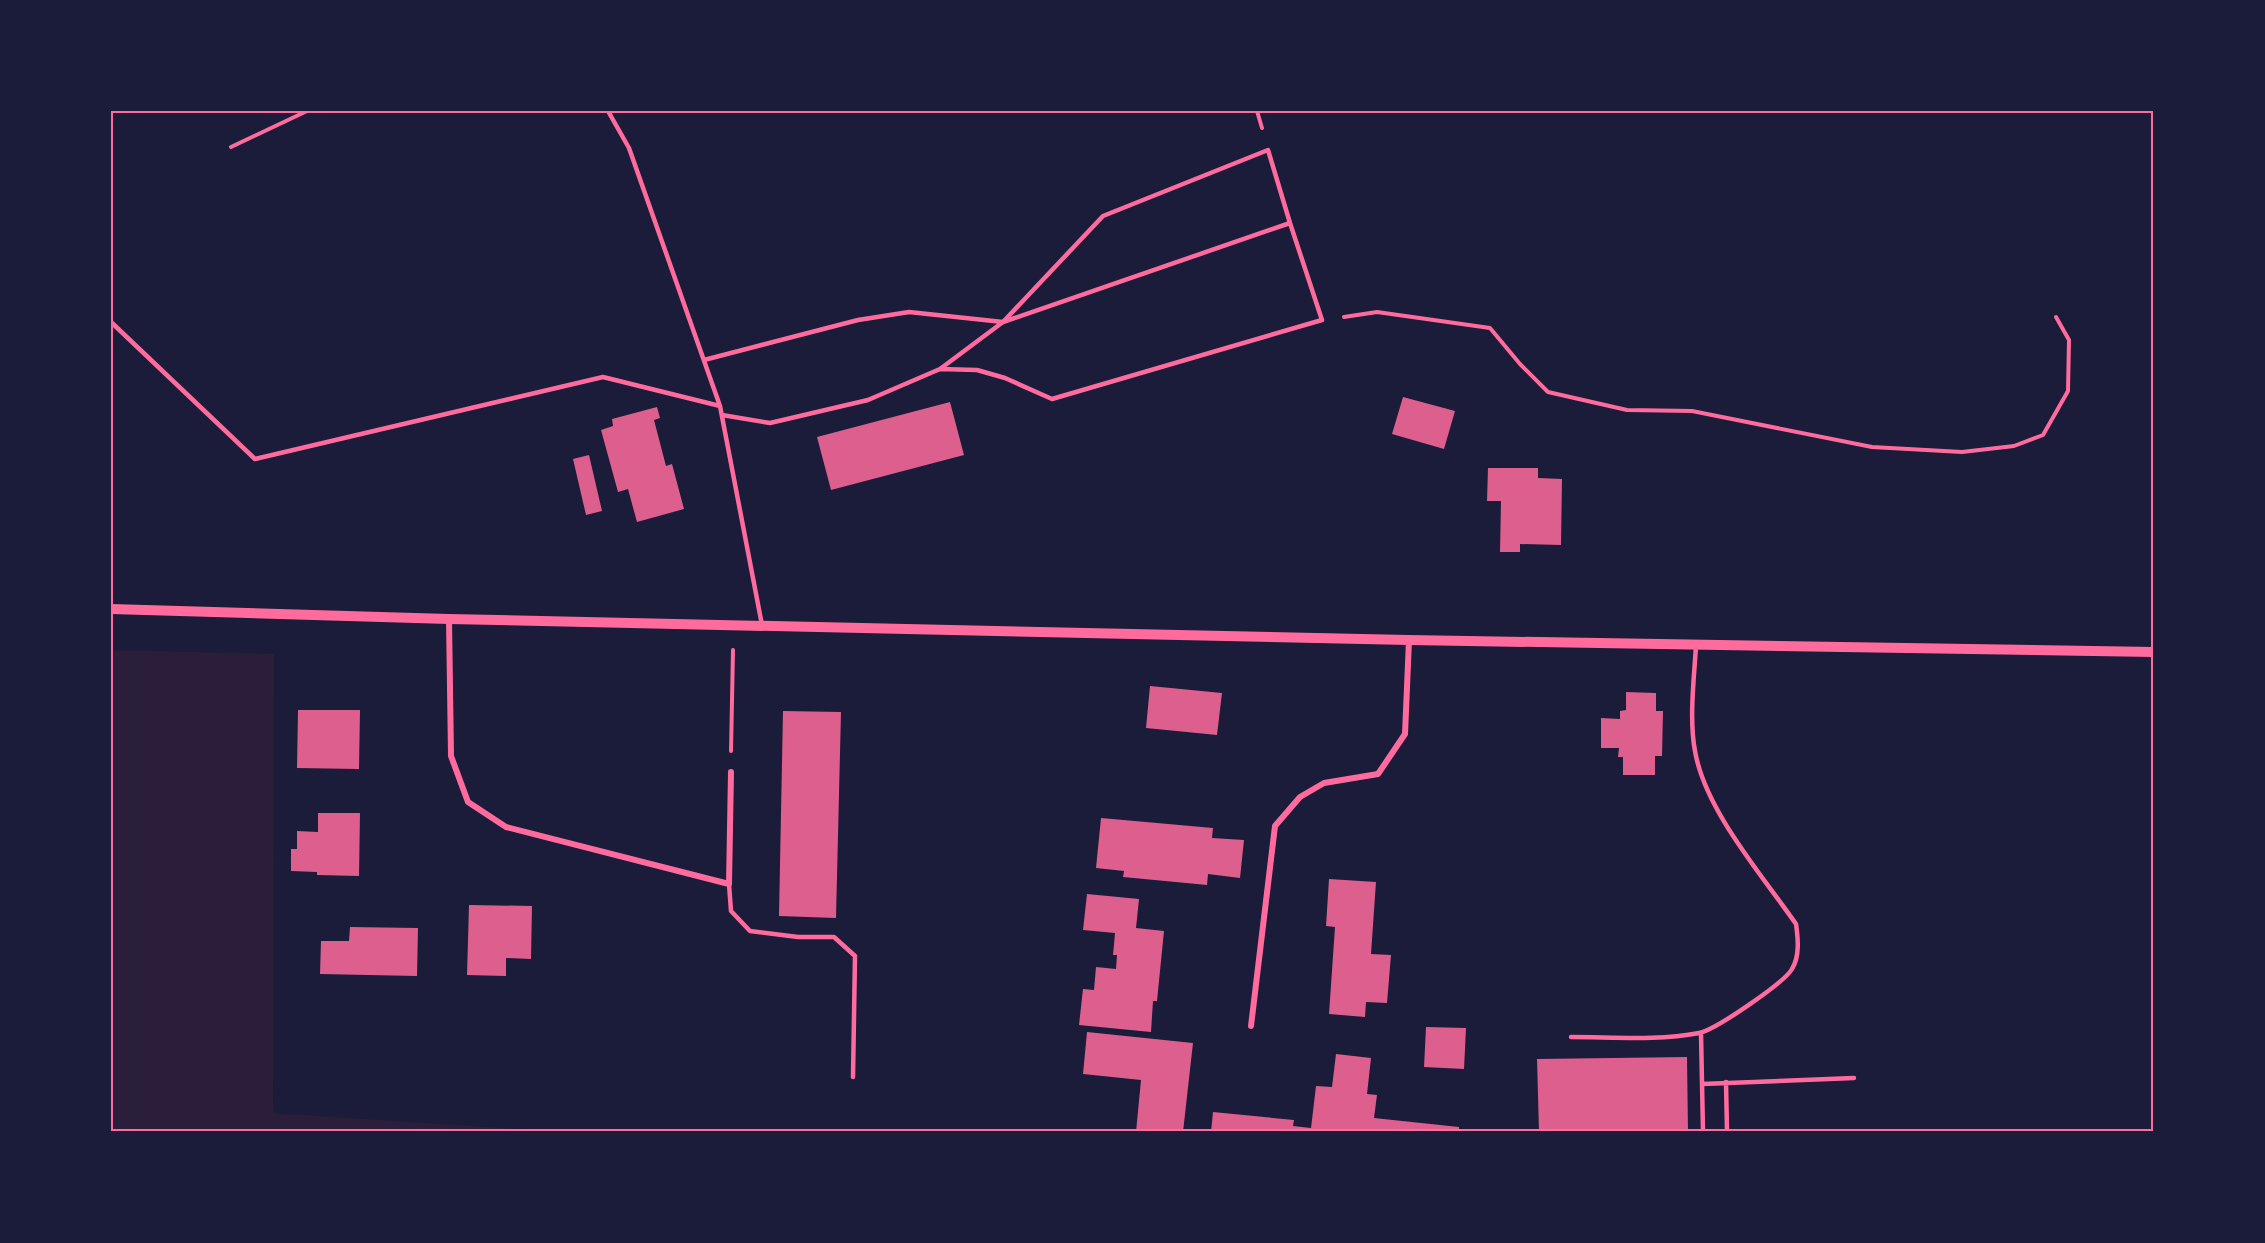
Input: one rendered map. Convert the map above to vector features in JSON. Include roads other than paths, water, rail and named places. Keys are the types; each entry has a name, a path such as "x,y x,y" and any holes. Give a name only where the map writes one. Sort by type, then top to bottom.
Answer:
{"street":[{"path":"111,609 449,619 1409,640 2154,652"},
{"path":"449,619 451,756 468,802 506,827 729,884 731,772"},
{"path":"1251,1026 1275,826 1300,797 1324,783 1378,774 1405,734 1409,640"}],"lane":[{"path":"608,111 629,148 720,406 762,625"},
{"path":"722,415 770,423 868,400 940,369 1003,322 1103,216 1268,150 1322,320 1052,399 1005,378 977,370 940,369"},
{"path":"704,360 858,320 909,312 1003,322 1290,223"},
{"path":"111,322 255,459 603,377 720,406"},
{"path":"1571,1036 1645,1037 1701,1033 1775,987 1792,968 1798,943 1796,924 1728,827 1705,787 1694,751 1693,702 1696,643"},
{"path":"729,884 731,911 750,931 798,937 834,937 855,956 853,1077"},
{"path":"1701,1033 1703,1132"},
{"path":"1702,1084 1854,1078"},
{"path":"1726,1082 1727,1132"}]}
